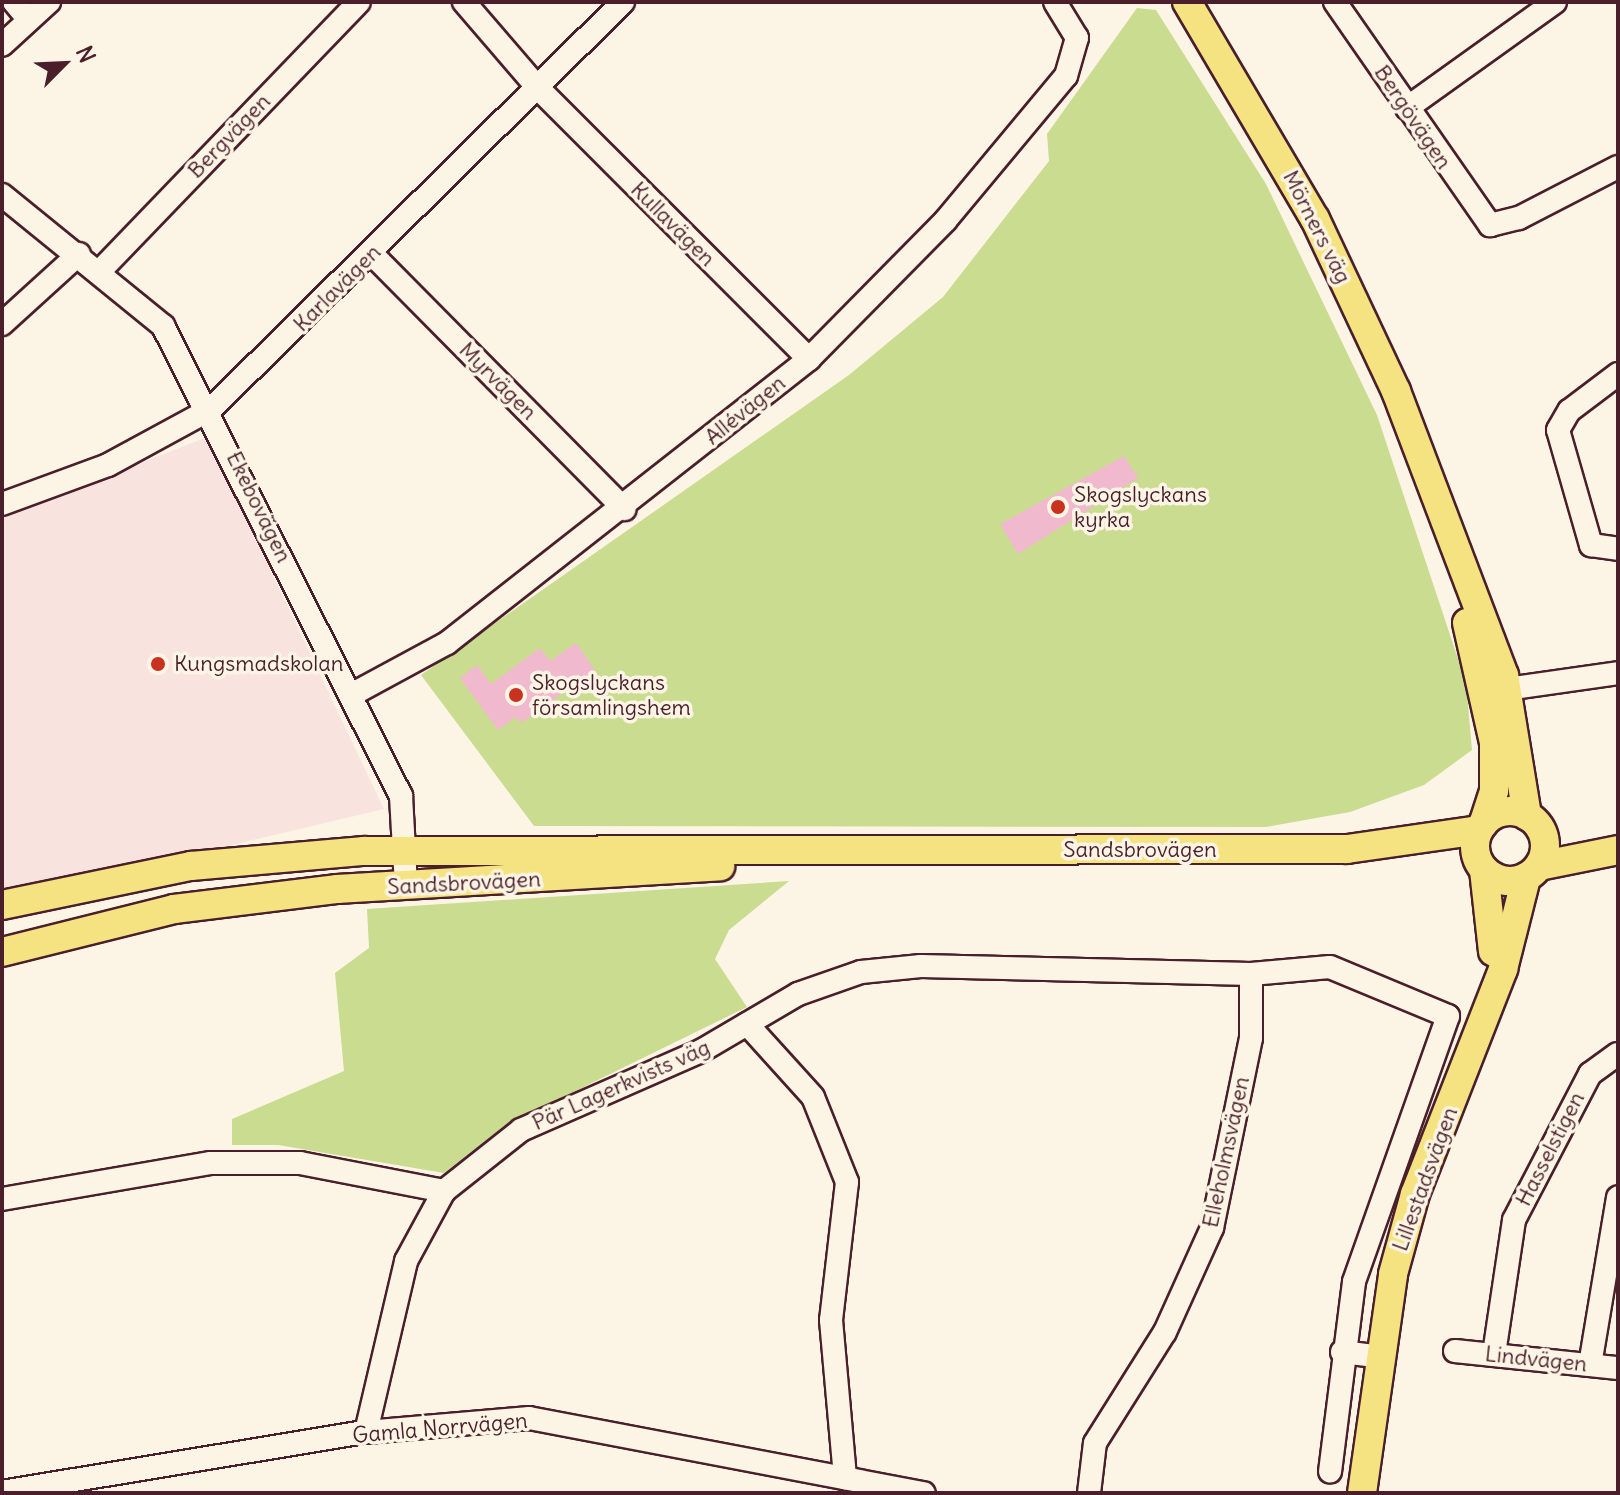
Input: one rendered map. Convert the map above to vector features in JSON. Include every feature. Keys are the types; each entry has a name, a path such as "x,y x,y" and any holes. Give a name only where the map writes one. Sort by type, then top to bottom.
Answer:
{"main road":[{"name":"Mörners väg","path":"1187,2 1315,219 1423,464 1497,690 1534,823"},
{"name":"Mörners väg","path":"1481,827 1495,781 1497,690"},
{"path":"1618,842 1534,823 1506,812 1481,827 1482,868 1507,881 1618,850"},
{"path":"1532,872 1534,823"},
{"name":"Sandsbrovägen","path":"1347,849 1481,827"},
{"name":"Sandsbrovägen","path":"2,905 191,866 405,853 1347,849 1482,868"},
{"name":"Sandsbrovägen","path":"2,952 174,909 406,886 932,851"},
{"name":"Lillestadsvägen","path":"1482,868 1493,915 1489,1007"},
{"name":"Lillestadsvägen","path":"1362,1493 1376,1356 1415,1194 1489,1007 1532,872"}],"street":[{"path":"14,2 29,20"},
{"path":"2,45 49,2"},
{"name":"Bergvägen","path":"100,271 359,2"},
{"path":"464,2 538,88"},
{"name":"Karlavägen","path":"2,504 108,465 211,409 372,254 623,2"},
{"name":"Allévägen","path":"351,695 447,643 624,509 809,359 945,221 1066,76 1076,55 1077,38 1055,2"},
{"name":"Bergövägen","path":"1335,2 1477,211 1495,226 1618,167"},
{"path":"1407,108 1555,2"},
{"name":"Kullavägen","path":"538,88 809,359"},
{"name":"Ekebovägen","path":"2,195 100,271 163,326 211,409 401,796 406,886"},
{"path":"2,324 79,254"},
{"name":"Myrvägen","path":"372,254 624,509"},
{"path":"1618,374 1569,411 1558,430 1591,545 1618,549"},
{"path":"1497,690 1618,673"},
{"name":"Pär Lagerkvists väg","path":"444,1191 521,1130 747,1024 798,994 861,972 921,966 1251,974 1330,967 1448,1016"},
{"name":"Elleholmsvägen","path":"1089,1493 1095,1443 1165,1332 1212,1228 1251,1038 1251,974"},
{"name":"Lillestadsvägen","path":"1330,1471 1342,1352 1354,1282 1448,1016"},
{"path":"747,1024 813,1097 847,1182 831,1320 845,1478"},
{"name":"Hasselstigen","path":"1494,1354 1514,1220 1590,1074 1618,1054"},
{"path":"2,1199 211,1163 300,1163 444,1191 406,1261 366,1432"},
{"path":"1590,1365 1618,1197"},
{"name":"Lindvägen","path":"1455,1351 1618,1368"},
{"path":"1342,1352 1376,1356"},
{"name":"Gamla Norrvägen","path":"2,1492 366,1432 529,1418 924,1493"}],"shaded area":[{"name":"Kungsmadskolan","path":"207,437 384,809 2,899 2,518"}],"green space":[{"path":"1137,8 1156,10 1266,184 1377,415 1466,683 1472,750 1424,785 1350,812 1266,827 534,826 421,675 849,375 943,297 1049,161 1047,134"},
{"path":"789,881 729,930 715,959 747,1007 504,1126 444,1173 278,1145 232,1145 232,1119 344,1071 335,973 369,948 367,909"}],"building":[{"name":"Skogslyckans kyrka","path":"1124,456 1138,478 1018,554 1000,524"},
{"name":"Skogslyckans församlingshem","path":"576,643 595,670 521,723 516,717 498,730 460,678 477,665 491,684 540,648 550,661"}],"place":[{"name":"Skogslyckans kyrka","path":"1058,507"},
{"name":"Kungsmadskolan","path":"158,664"},
{"name":"Skogslyckans församlingshem","path":"516,695"}]}
